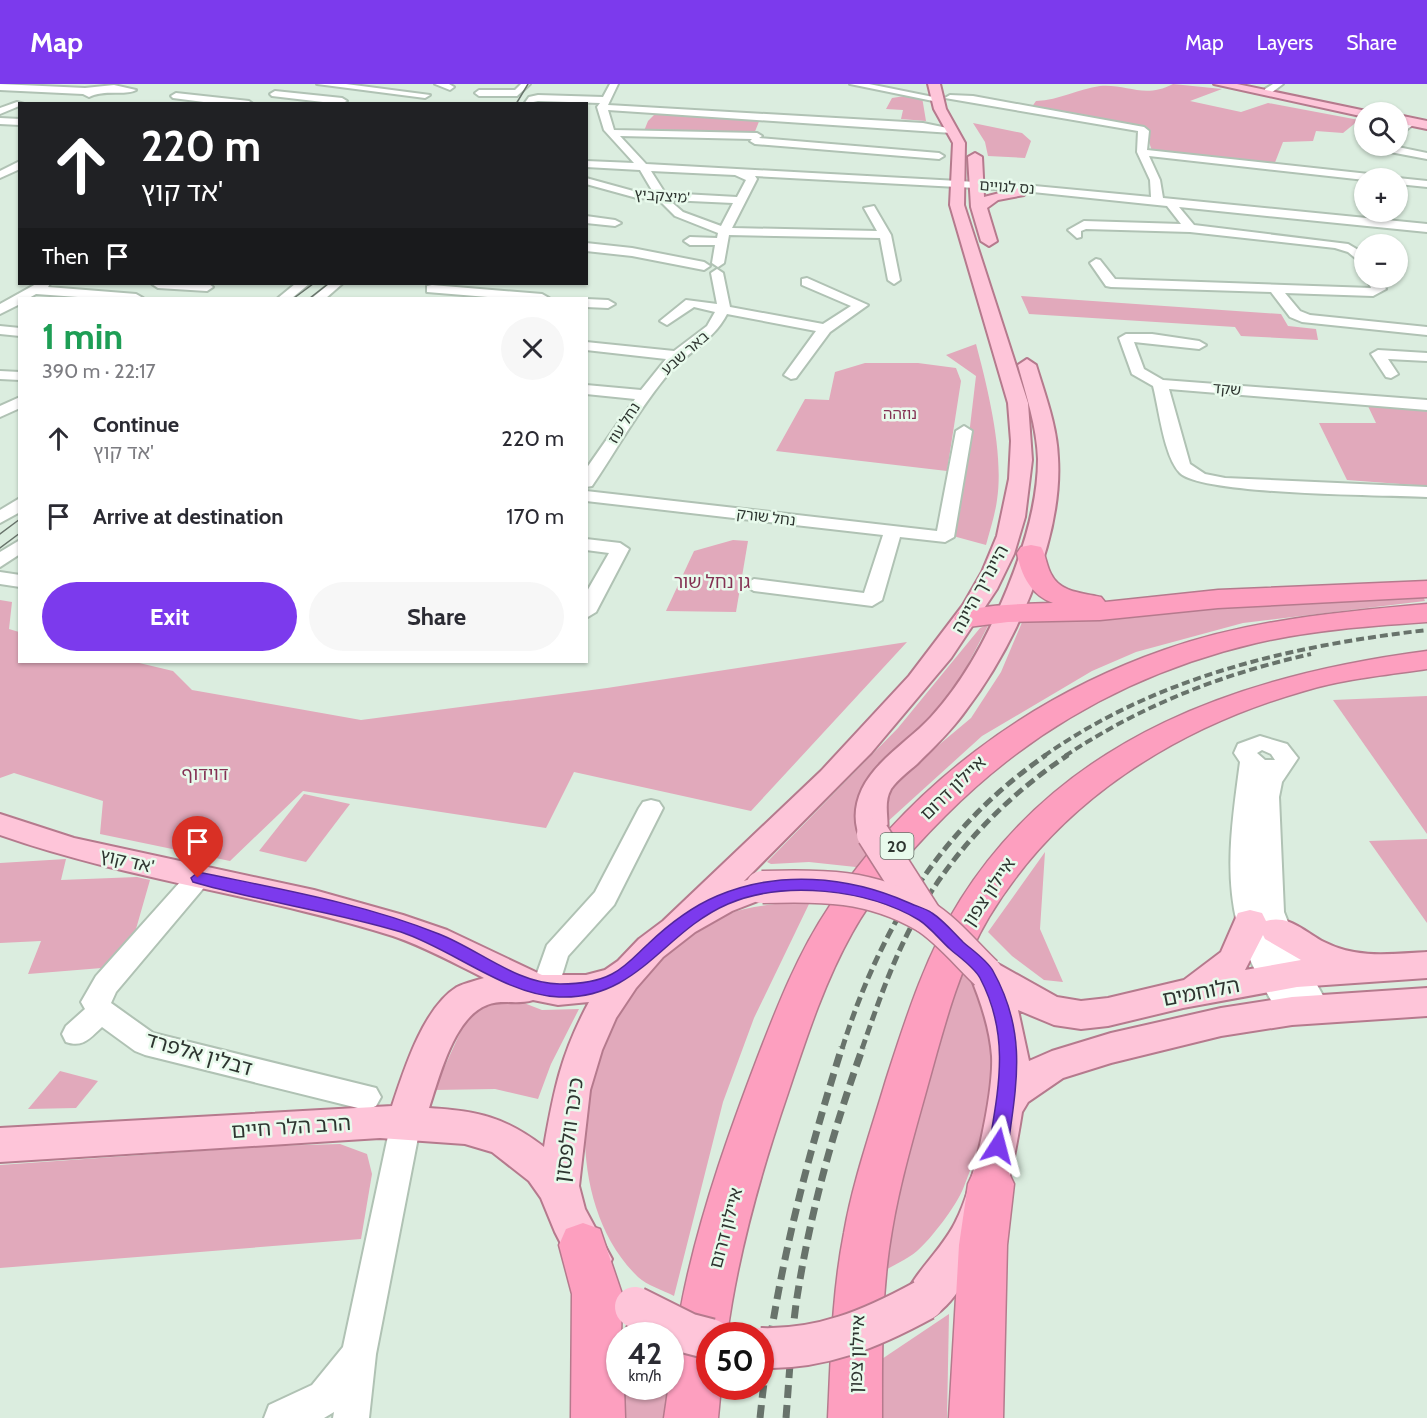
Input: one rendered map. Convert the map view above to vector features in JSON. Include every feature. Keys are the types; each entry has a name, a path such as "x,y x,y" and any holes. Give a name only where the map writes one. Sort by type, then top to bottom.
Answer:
{"highway":[{"path":"1031,553 1033,570 1038,579 1057,595 1089,603 1168,603"},
{"path":"968,618 1008,613 1100,611 1168,603 1270,596 1427,589"},
{"name":"איילון דרום","path":"691,1418 715,1263 763,1102 791,1024 819,963 850,905 916,824 992,751 1065,704 1128,673 1155,662 1252,635 1348,619 1427,614"},
{"name":"איילון צפון","path":"855,1418 860,1287 872,1207 923,1029 943,973 975,907 999,871 1031,834 1101,772 1177,728 1241,701 1285,687 1368,668 1427,660"},
{"path":"976,1418 983,1245 991,1184"},
{"path":"583,1245 597,1294 598,1418"}],"main road":[{"name":"היינריך היינה","path":"676,927 875,733 968,618 1002,555 1012,526 1018,495 1022,433 1018,403 957,205 970,187 972,146 934,84"},
{"name":"היינריך היינה","path":"946,84 944,98 950,125 995,262"},
{"path":"1220,84 1354,111"},
{"path":"1233,84 1354,108"},
{"path":"1408,120 1427,124"},
{"path":"1408,121 1427,124"},
{"path":"970,187 991,180 1016,189"},
{"path":"970,187 994,197 1016,189"},
{"name":"היינריך היינה","path":"926,917 873,834 869,819 871,803 880,783 958,702 993,648 1041,528 1048,459 1044,422 1023,351"},
{"name":"אד קוץ'","path":"0,824 69,848 314,902 403,927 435,939 541,989 586,989 610,982 629,971"},
{"name":"כיכר וולפסון","path":"696,1335 635,1307 607,1281 570,1221 560,1191 568,1106 579,1062 604,1003 629,971 676,927 723,899 762,887 800,884 844,888 889,900 926,917 993,982"},
{"path":"1184,994 1206,983 1232,964 1242,949 1264,926 1326,957 1387,967"},
{"name":"הלוחמים","path":"993,982 1054,1011 1081,1015 1108,1012 1184,994 1285,977 1427,964"},
{"path":"774,1348 790,1349 835,1341 874,1329 924,1300 947,1275 972,1237 991,1184 1010,1072 1010,1048 993,982"},
{"path":"406,1122 442,1029 460,1004 482,991 541,989"},
{"name":"הלוחמים","path":"1004,1110 1015,1091 1032,1077 1061,1063 1221,1022 1304,1010 1427,1002"},
{"name":"הרב הלר חיים","path":"0,1145 406,1122 465,1126 504,1139 543,1169 560,1191"}],"street":[{"path":"62,89 72,84"},
{"path":"173,100 189,97 256,100 292,87 281,84"},
{"path":"321,84 425,94"},
{"path":"327,99 356,87 372,84"},
{"path":"486,84 478,94 523,88"},
{"path":"614,84 603,107 610,131 646,174 658,194 679,214 722,237"},
{"path":"854,84 944,98 973,99 1144,131 1142,152 1155,180 1166,202 1190,228"},
{"path":"1268,91 1279,84"},
{"path":"1,119 18,102 44,86"},
{"path":"0,87 44,86 87,92 114,88 132,90"},
{"path":"198,88 256,100"},
{"path":"872,123 886,97 900,92"},
{"path":"275,93 349,101"},
{"path":"530,102 572,98"},
{"path":"588,103 617,109 926,126 950,125"},
{"path":"750,152 764,117"},
{"path":"1,119 18,122"},
{"path":"1408,125 1412,122"},
{"path":"905,181 931,177 939,147 926,126"},
{"path":"595,130 939,147"},
{"path":"1408,151 1427,156"},
{"path":"1142,152 1354,175"},
{"name":"נס לגויים","path":"588,164 646,174 970,187"},
{"path":"6,181 18,166"},
{"path":"724,308 722,237 739,200 752,179 742,168"},
{"name":"נס לגויים","path":"646,174 742,168 970,187"},
{"path":"1408,182 1427,184"},
{"name":"מיצקביץ'","path":"589,184 627,194 739,200"},
{"name":"נס לגויים","path":"1016,189 1166,202 1427,230"},
{"name":"נס לגויים","path":"1016,189 1166,202"},
{"path":"870,208 885,235 894,280"},
{"path":"588,219 615,223"},
{"path":"1077,234 1074,230 1084,225 1190,228 1335,244 1354,251"},
{"path":"690,241 722,237 885,235"},
{"path":"588,247 632,252 724,268"},
{"path":"1096,263 1111,283 1373,292 1378,288"},
{"path":"790,375 825,329 861,305 807,282"},
{"path":"193,297 210,285"},
{"path":"285,297 302,285"},
{"path":"319,297 335,285"},
{"path":"422,297 434,286 533,297"},
{"path":"25,297 39,287 127,297"},
{"path":"1276,290 1300,317 1330,323 1427,329"},
{"path":"588,303 608,304"},
{"path":"667,321 691,303 825,329"},
{"name":"באר שבע","path":"643,395 677,356 713,328 724,308"},
{"path":"0,330 18,332"},
{"name":"שקד","path":"1199,345 1152,338 1126,338 1137,371 1160,384 1427,405"},
{"path":"588,346 677,356"},
{"path":"1390,374 1378,354 1427,357"},
{"path":"0,375 18,376"},
{"path":"1160,384 1180,461 1184,470 1199,478 1225,483 1427,492"},
{"path":"588,389 643,395"},
{"name":"נחל עוז","path":"588,479 643,395"},
{"path":"0,412 18,401"},
{"name":"נחל שורק","path":"588,496 945,537 964,431"},
{"path":"0,518 18,504"},
{"path":"754,585 872,600 893,531"},
{"path":"588,544 620,549 588,608"},
{"path":"0,561 18,547"},
{"path":"0,578 18,582"},
{"path":"0,585 18,583"},
{"path":"1264,926 1270,905 1267,797 1271,781 1287,762 1285,754 1267,744 1249,746 1245,753 1251,761 1244,862 1264,926 1285,977 1304,1010"},
{"path":"541,989 556,952 605,898 651,808"},
{"path":"76,1034 101,1011 95,1002 106,984 198,878"},
{"name":"דבלין אלפרד","path":"101,1011 145,1043 366,1097"},
{"path":"351,1418 359,1354 406,1122"},
{"path":"282,1418 322,1401 339,1385 359,1354"}],"green space":[{"path":"1173,84 1222,89 1190,101 1241,112 1268,103 1354,119 1354,124 1343,133 1316,131 1313,141 1283,142 1274,165 1152,151 1144,127 1031,108 1036,101 1053,99 1100,86 1145,91"},
{"path":"911,95 922,97 926,121 901,119 903,110 886,109 892,98"},
{"path":"656,113 760,119 754,134 644,131 648,121"},
{"path":"973,123 1022,133 1031,141 1025,158 988,156 985,142"},
{"path":"1021,296 1281,314 1288,326 1316,329 1318,340 1241,336 1235,327 1029,314"},
{"path":"976,344 997,442 999,482 994,517 986,545 953,536 960,511 976,376 946,355"},
{"name":"נוזהה","path":"865,363 918,363 956,368 961,381 947,471 776,451 805,399 829,400 835,372"},
{"path":"1367,404 1427,410 1427,486 1347,480 1319,423 1376,423"},
{"name":"גן נחל שור","path":"733,540 748,541 736,612 666,611 694,551"},
{"path":"1423,596 1425,601 1243,623 1136,652 1092,671 982,736 885,824 891,785 971,718 1001,672 1023,620 1129,618 1282,600"},
{"name":"דוידוף","path":"0,600 12,602 9,629 18,632 18,663 139,663 173,671 192,690 361,720 607,688 907,642 751,811 574,772 546,828 303,791 230,861 100,834 103,801 14,773 0,778"},
{"path":"989,624 956,687 931,719 873,780 871,851 865,868 809,862 771,864 767,862 898,728 980,628"},
{"path":"1427,696 1427,834 1333,700"},
{"path":"304,794 350,804 306,862 259,851"},
{"path":"1427,839 1427,923 1369,841"},
{"path":"1045,852 1040,929 1063,982 1044,980 1012,956 988,932"},
{"path":"66,859 61,880 137,877 150,880 130,950 114,967 28,974 41,941 0,943 0,863"},
{"path":"789,903 809,904 754,1018 723,1102 674,1296 641,1280 619,1255 605,1230 595,1202 588,1174 585,1114 595,1058 606,1031 623,1003 653,966 683,937 713,919 725,915 750,908"},
{"path":"965,965 985,1004 996,1046 991,1098 981,1138 963,1189 943,1222 917,1251 877,1275 929,1052"},
{"path":"500,1002 524,1003 542,1010 579,1009 551,1064 538,1099 495,1089 434,1090 465,1022 480,1005"},
{"path":"60,1071 98,1081 76,1108 28,1109"},
{"path":"340,1144 367,1154 372,1174 361,1239 0,1268 0,1165 272,1146"},
{"path":"949,1314 947,1418 865,1418 861,1373"},
{"path":"618,1400 679,1400 675,1418 616,1418"}],"tram line":[{"path":"517,102 528,84"},
{"path":"295,297 312,285"},
{"path":"311,297 327,285"},
{"path":"0,534 18,520"},
{"path":"0,548 18,534"}],"railway":[{"path":"1044,756 1088,728 1133,705 1179,685 1227,669 1325,645 1427,630"},
{"path":"1065,756 1123,721 1184,693 1246,671 1311,654"},
{"path":"842,1049 875,962 919,884 945,848 975,815 1046,755"},
{"path":"862,1049 899,952 914,921 944,873 981,829 1022,789 1068,755"},
{"path":"760,1418 773,1323 791,1231 842,1047"},
{"path":"786,1418 791,1347 801,1271 832,1142 863,1047"}],"route":[{"path":"198,878 314,902 403,927 435,939 523,983 558,991 586,989 616,980 629,971 676,927 699,911 723,899 762,887 823,885 889,900 926,917 986,972 1001,1012 1010,1048 1010,1072 998,1146"}]}
